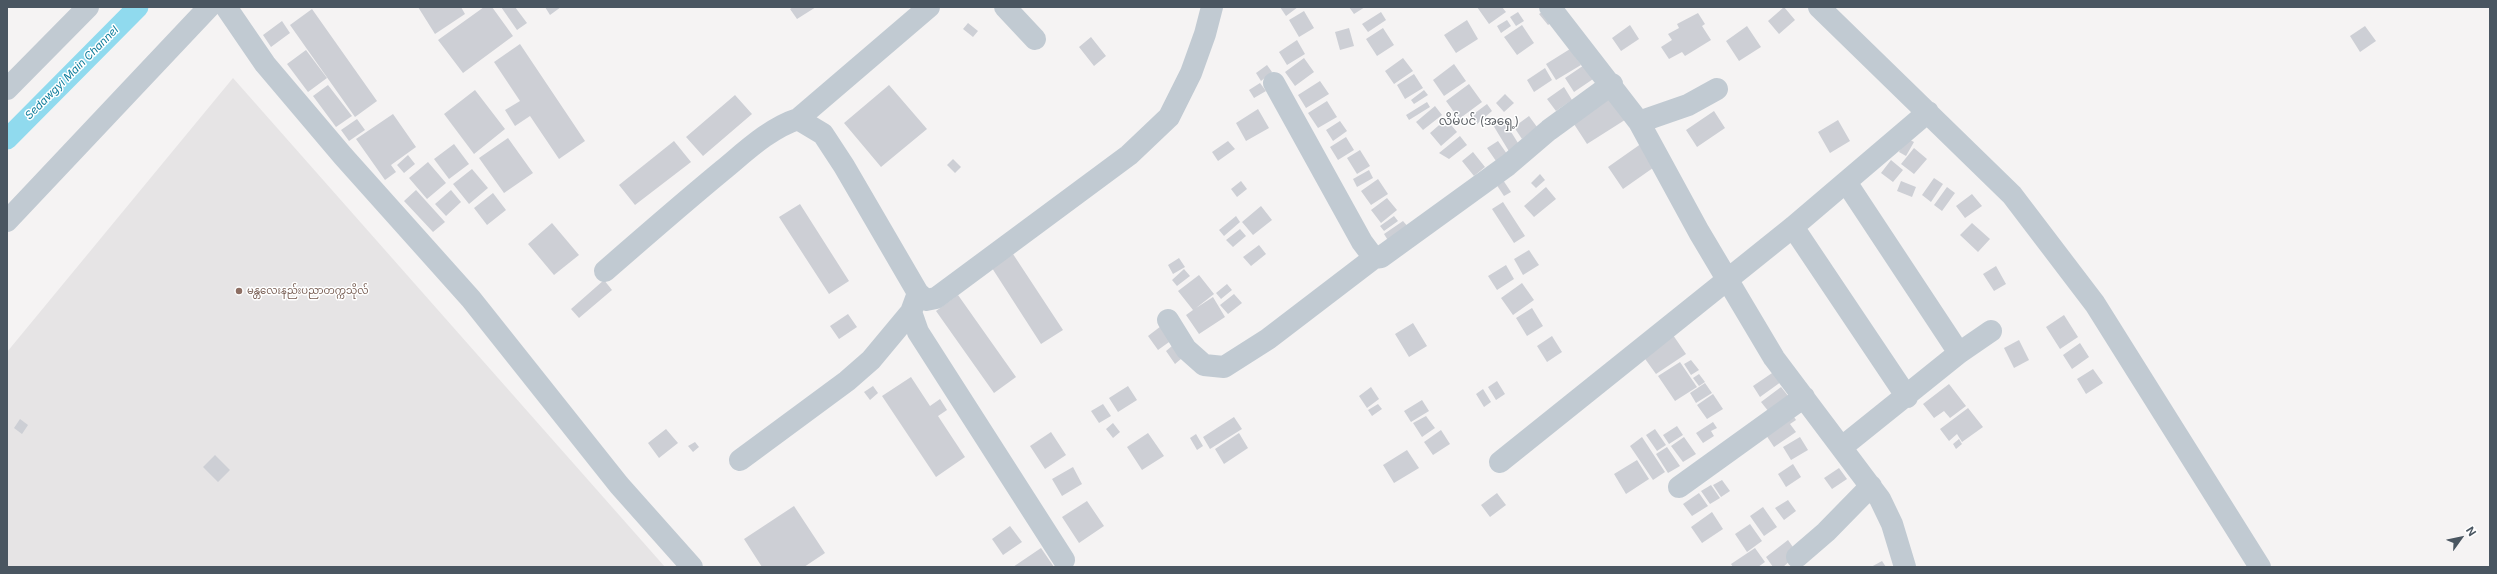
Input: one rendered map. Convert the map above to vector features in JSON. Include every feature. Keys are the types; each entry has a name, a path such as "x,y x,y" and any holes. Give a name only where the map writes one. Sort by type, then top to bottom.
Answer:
{"street":[{"path":"7,89 88,7"},
{"path":"7,221 210,7"},
{"path":"226,7 270,70 343,156 471,299 620,485 692,567"},
{"path":"605,271 754,145 783,124 798,119 929,7"},
{"path":"1006,7 1035,39"},
{"path":"740,460 847,381 871,360 915,303 936,298 1129,155 1169,117 1191,72 1205,34 1212,7"},
{"path":"1550,7 1612,84 1639,122 1727,280 1774,358 1871,486 1886,510 1904,567"},
{"path":"1819,7 1928,112 2012,196 2095,304 2260,567"},
{"path":"1274,83 1362,242 1374,258"},
{"path":"1168,320 1186,349 1204,365 1224,367 1268,340 1374,258 1381,257 1445,212 1612,84"},
{"path":"1639,122 1688,105 1717,88"},
{"path":"1500,462 1632,354 1793,227 1928,112"},
{"path":"798,119 823,134 844,166 915,303 918,332 1064,560"},
{"path":"1846,182 1959,354"},
{"path":"1793,227 1907,397"},
{"path":"1842,447 1907,397 1959,354 1991,331"},
{"path":"1679,487 1804,397"},
{"path":"1797,557 1826,532 1871,486"}],"shaded area":[{"name":"မန္တလေးနည်းပညာတက္ကသိုလ်","path":"233,78 665,567 7,567 7,352"}],"building":[{"path":"418,7 461,7 465,14 435,34"},
{"path":"484,7 492,7 513,36 463,73 438,40"},
{"path":"501,7 515,7 527,23 517,30"},
{"path":"545,7 561,7 550,15"},
{"path":"793,7 816,7 797,19 790,9"},
{"path":"1280,7 1298,7 1286,16"},
{"path":"1349,7 1365,7 1354,14"},
{"path":"1477,7 1502,7 1506,12 1489,24"},
{"path":"1784,7 1795,20 1779,34 1768,21"},
{"path":"312,9 377,101 355,117 290,25"},
{"path":"1546,9 1555,20 1548,25 1539,14"},
{"path":"1304,11 1314,28 1299,37 1289,20"},
{"path":"1381,12 1386,20 1368,32 1362,24"},
{"path":"1518,12 1524,21 1516,26 1510,17"},
{"path":"1698,13 1705,24 1702,26 1711,40 1685,56 1682,52 1669,59 1661,47 1672,40 1668,34 1679,28 1677,24"},
{"path":"1467,20 1478,39 1456,53 1444,35"},
{"path":"1507,20 1511,26 1501,33 1497,26"},
{"path":"282,21 290,33 271,47 263,35"},
{"path":"968,23 978,31 973,37 963,29"},
{"path":"1522,25 1534,43 1517,55 1504,37"},
{"path":"1630,25 1639,39 1621,51 1612,38"},
{"path":"1747,26 1761,47 1739,61 1726,41"},
{"path":"2365,26 2376,41 2360,52 2350,36"},
{"path":"1349,28 1354,46 1340,50 1335,32"},
{"path":"1383,28 1394,45 1377,56 1366,39"},
{"path":"1091,37 1106,56 1094,66 1079,47"},
{"path":"1297,40 1305,54 1287,65 1279,52"},
{"path":"520,44 585,141 559,159 530,116 515,126 505,110 520,101 494,62"},
{"path":"1570,49 1581,65 1556,80 1546,64"},
{"path":"306,50 327,78 308,92 287,64"},
{"path":"1304,58 1314,72 1295,86 1285,72"},
{"path":"1403,58 1413,71 1394,84 1385,71"},
{"path":"1590,61 1599,75 1574,92 1565,78"},
{"path":"1454,64 1466,81 1444,96 1433,80"},
{"path":"1267,65 1272,72 1261,81 1256,73"},
{"path":"1545,68 1552,80 1534,92 1527,80"},
{"path":"1414,74 1423,88 1405,99 1397,85"},
{"path":"1320,81 1329,94 1306,108 1298,95"},
{"path":"1260,83 1266,91 1254,98 1249,90"},
{"path":"1469,84 1482,102 1459,119 1446,101"},
{"path":"328,85 352,116 336,127 313,96"},
{"path":"889,85 927,129 881,167 844,123"},
{"path":"1564,87 1572,100 1556,111 1547,99"},
{"path":"475,90 505,129 474,154 444,114"},
{"path":"1424,90 1428,95 1414,104 1411,100"},
{"path":"1505,94 1514,103 1504,112 1496,103"},
{"path":"735,95 752,114 703,156 686,137"},
{"path":"1614,95 1628,118 1587,144 1572,121"},
{"path":"1327,101 1337,117 1318,128 1308,113"},
{"path":"1427,102 1430,107 1409,120 1406,115"},
{"path":"1487,104 1492,111 1477,124 1471,116"},
{"path":"1435,106 1442,115 1423,130 1416,122"},
{"path":"1258,109 1269,128 1246,141 1236,123"},
{"path":"1714,111 1725,128 1697,147 1686,130"},
{"path":"393,114 416,147 391,165 396,172 385,180 356,139"},
{"path":"1529,116 1537,127 1522,139 1514,127"},
{"path":"357,119 365,130 349,141 341,130"},
{"path":"1446,119 1457,132 1441,146 1430,133"},
{"path":"1503,119 1518,143 1510,153 1493,125"},
{"path":"1838,120 1850,141 1830,153 1818,132"},
{"path":"1340,121 1347,131 1333,141 1326,130"},
{"path":"1460,136 1467,145 1449,159 1439,153"},
{"path":"1346,137 1354,150 1338,160 1330,147"},
{"path":"508,138 533,173 504,193 479,158"},
{"path":"1906,138 1914,142 1906,156 1899,152"},
{"path":"674,141 691,162 635,205 619,185"},
{"path":"1228,141 1235,149 1218,161 1212,152"},
{"path":"1498,141 1507,154 1496,161 1487,148"},
{"path":"1645,141 1660,163 1623,189 1608,167"},
{"path":"454,144 469,164 449,179 434,159"},
{"path":"1914,148 1927,159 1914,174 1901,164"},
{"path":"1360,150 1370,166 1357,174 1347,158"},
{"path":"1473,152 1485,167 1474,176 1462,161"},
{"path":"408,155 415,164 404,173 397,165"},
{"path":"953,159 961,167 955,173 947,165"},
{"path":"1891,160 1903,170 1893,182 1881,173"},
{"path":"428,162 446,183 427,199 409,178"},
{"path":"472,169 488,188 469,204 453,184"},
{"path":"1369,170 1373,178 1357,187 1353,179"},
{"path":"1540,174 1545,180 1536,188 1531,183"},
{"path":"1934,178 1943,184 1931,202 1922,195"},
{"path":"1378,179 1388,194 1371,205 1361,191"},
{"path":"1503,180 1511,192 1504,196 1496,184"},
{"path":"1241,181 1247,189 1237,197 1231,189"},
{"path":"1901,181 1916,187 1912,197 1897,191"},
{"path":"1546,187 1556,199 1534,217 1524,206"},
{"path":"1947,187 1955,193 1942,211 1934,205"},
{"path":"416,190 445,222 433,232 404,201"},
{"path":"451,190 461,202 446,216 435,204"},
{"path":"493,193 506,210 487,225 474,208"},
{"path":"1972,194 1982,206 1965,218 1956,206"},
{"path":"1387,198 1397,210 1381,223 1371,210"},
{"path":"1503,202 1525,236 1514,243 1492,209"},
{"path":"800,204 849,281 829,294 779,217"},
{"path":"1261,206 1272,220 1253,235 1242,222"},
{"path":"1236,216 1240,222 1224,236 1219,230"},
{"path":"1394,216 1398,221 1384,231 1380,226"},
{"path":"1403,221 1409,228 1389,242 1384,234"},
{"path":"552,223 579,255 554,275 528,244"},
{"path":"1972,223 1990,239 1978,252 1960,235"},
{"path":"1240,229 1246,236 1233,247 1226,240"},
{"path":"1259,245 1266,254 1251,266 1243,257"},
{"path":"1529,250 1539,265 1523,275 1514,259"},
{"path":"1013,254 1063,330 1041,344 992,268"},
{"path":"1179,258 1185,267 1173,274 1168,265"},
{"path":"1506,265 1514,279 1497,290 1488,276"},
{"path":"1996,266 2006,284 1994,291 1983,274"},
{"path":"1184,269 1190,276 1177,286 1172,280"},
{"path":"1199,275 1214,294 1196,308 1213,297 1225,317 1199,334 1186,315 1193,310 1178,291"},
{"path":"604,280 612,290 579,318 571,309"},
{"path":"1522,283 1534,300 1513,315 1501,298"},
{"path":"1227,284 1232,290 1221,299 1216,293"},
{"path":"1234,294 1242,303 1228,314 1220,305"},
{"path":"958,295 1016,377 994,393 936,311"},
{"path":"1532,308 1543,326 1527,336 1516,318"},
{"path":"848,314 857,327 839,339 830,326"},
{"path":"2064,315 2078,337 2060,349 2046,327"},
{"path":"1165,323 1176,337 1158,350 1148,336"},
{"path":"1413,323 1427,346 1409,357 1395,334"},
{"path":"1673,335 1686,354 1656,374 1643,356"},
{"path":"1552,336 1562,352 1547,362 1537,346"},
{"path":"2019,340 2029,360 2014,368 2004,348"},
{"path":"1178,341 1188,353 1175,364 1166,351"},
{"path":"2080,343 2089,357 2072,369 2063,355"},
{"path":"1691,360 1699,370 1691,375 1684,364"},
{"path":"1680,362 1697,387 1675,401 1658,376"},
{"path":"1778,369 1785,379 1760,397 1753,386"},
{"path":"2093,369 2103,383 2086,394 2077,379"},
{"path":"1699,374 1705,382 1699,386 1693,378"},
{"path":"911,377 930,406 940,399 947,410 938,416 965,457 936,477 882,396"},
{"path":"1497,381 1505,394 1496,400 1488,387"},
{"path":"1705,383 1712,393 1696,403 1690,393"},
{"path":"1949,384 1966,406 1950,418 1944,411 1934,418 1923,404"},
{"path":"873,386 878,393 870,400 864,392"},
{"path":"1128,386 1137,400 1118,412 1109,398"},
{"path":"1371,387 1379,399 1367,408 1359,396"},
{"path":"1781,387 1789,397 1769,412 1761,402"},
{"path":"1483,389 1491,402 1484,407 1476,394"},
{"path":"1713,394 1723,409 1707,419 1697,405"},
{"path":"1422,400 1429,411 1411,422 1404,411"},
{"path":"1103,404 1111,416 1099,423 1091,411"},
{"path":"1378,404 1382,409 1372,416 1368,410"},
{"path":"1968,408 1983,427 1962,442 1957,434 1949,441 1940,429"},
{"path":"1792,414 1796,420 1790,424 1796,432 1774,447 1764,432"},
{"path":"1426,416 1435,428 1422,437 1413,423"},
{"path":"1234,417 1242,429 1210,449 1203,437"},
{"path":"20,419 28,425 22,434 14,428"},
{"path":"1713,422 1717,428 1711,431 1714,436 1703,443 1696,433"},
{"path":"1113,423 1120,432 1113,438 1106,429"},
{"path":"1677,426 1683,435 1669,444 1663,435"},
{"path":"666,429 678,443 659,458 648,443"},
{"path":"1655,429 1666,445 1657,451 1646,435"},
{"path":"1441,430 1450,444 1433,455 1424,442"},
{"path":"1051,432 1066,455 1045,469 1030,446"},
{"path":"1148,433 1164,456 1142,470 1127,447"},
{"path":"1239,433 1248,448 1224,464 1215,449"},
{"path":"1196,434 1203,446 1197,450 1190,438"},
{"path":"1642,437 1665,472 1653,480 1630,446"},
{"path":"1684,437 1696,454 1683,462 1671,446"},
{"path":"1800,437 1808,450 1791,460 1783,447"},
{"path":"1959,439 1962,444 1956,449 1953,444"},
{"path":"695,442 699,447 693,452 688,446"},
{"path":"1667,447 1680,466 1668,473 1656,454"},
{"path":"1407,450 1419,468 1394,483 1383,465"},
{"path":"215,455 230,470 218,482 203,467"},
{"path":"1637,460 1649,479 1626,494 1614,474"},
{"path":"1793,464 1801,477 1786,487 1778,474"},
{"path":"1073,467 1082,484 1062,496 1052,479"},
{"path":"1839,468 1847,479 1832,489 1824,478"},
{"path":"1722,480 1730,491 1721,497 1713,485"},
{"path":"1711,485 1720,498 1710,504 1701,491"},
{"path":"1497,493 1506,505 1490,517 1481,505"},
{"path":"1699,493 1708,506 1692,516 1683,504"},
{"path":"1788,500 1796,511 1784,520 1775,508"},
{"path":"1087,501 1104,526 1079,543 1062,517"},
{"path":"794,506 825,553 804,567 762,567 744,539"},
{"path":"1763,507 1777,527 1764,536 1750,516"},
{"path":"1712,512 1723,529 1702,543 1691,527"},
{"path":"1750,524 1762,541 1747,552 1735,534"},
{"path":"1010,526 1022,542 1003,555 992,539"},
{"path":"1788,540 1795,550 1791,560 1783,567 1773,567 1766,557"},
{"path":"1041,548 1054,567 1013,567"},
{"path":"1755,548 1765,562 1758,567 1733,567 1731,564"},
{"path":"1882,561 1886,567 1871,567"}],"waterway":[{"name":"Sedawgyi Main Channel","path":"7,139 138,7"}],"place":[{"name":"မန္တလေးနည်းပညာတက္ကသိုလ်","path":"239,291"}],"district":[{"name":"လိမ်ပင် (အရှေ့)","path":"1479,121"}]}
